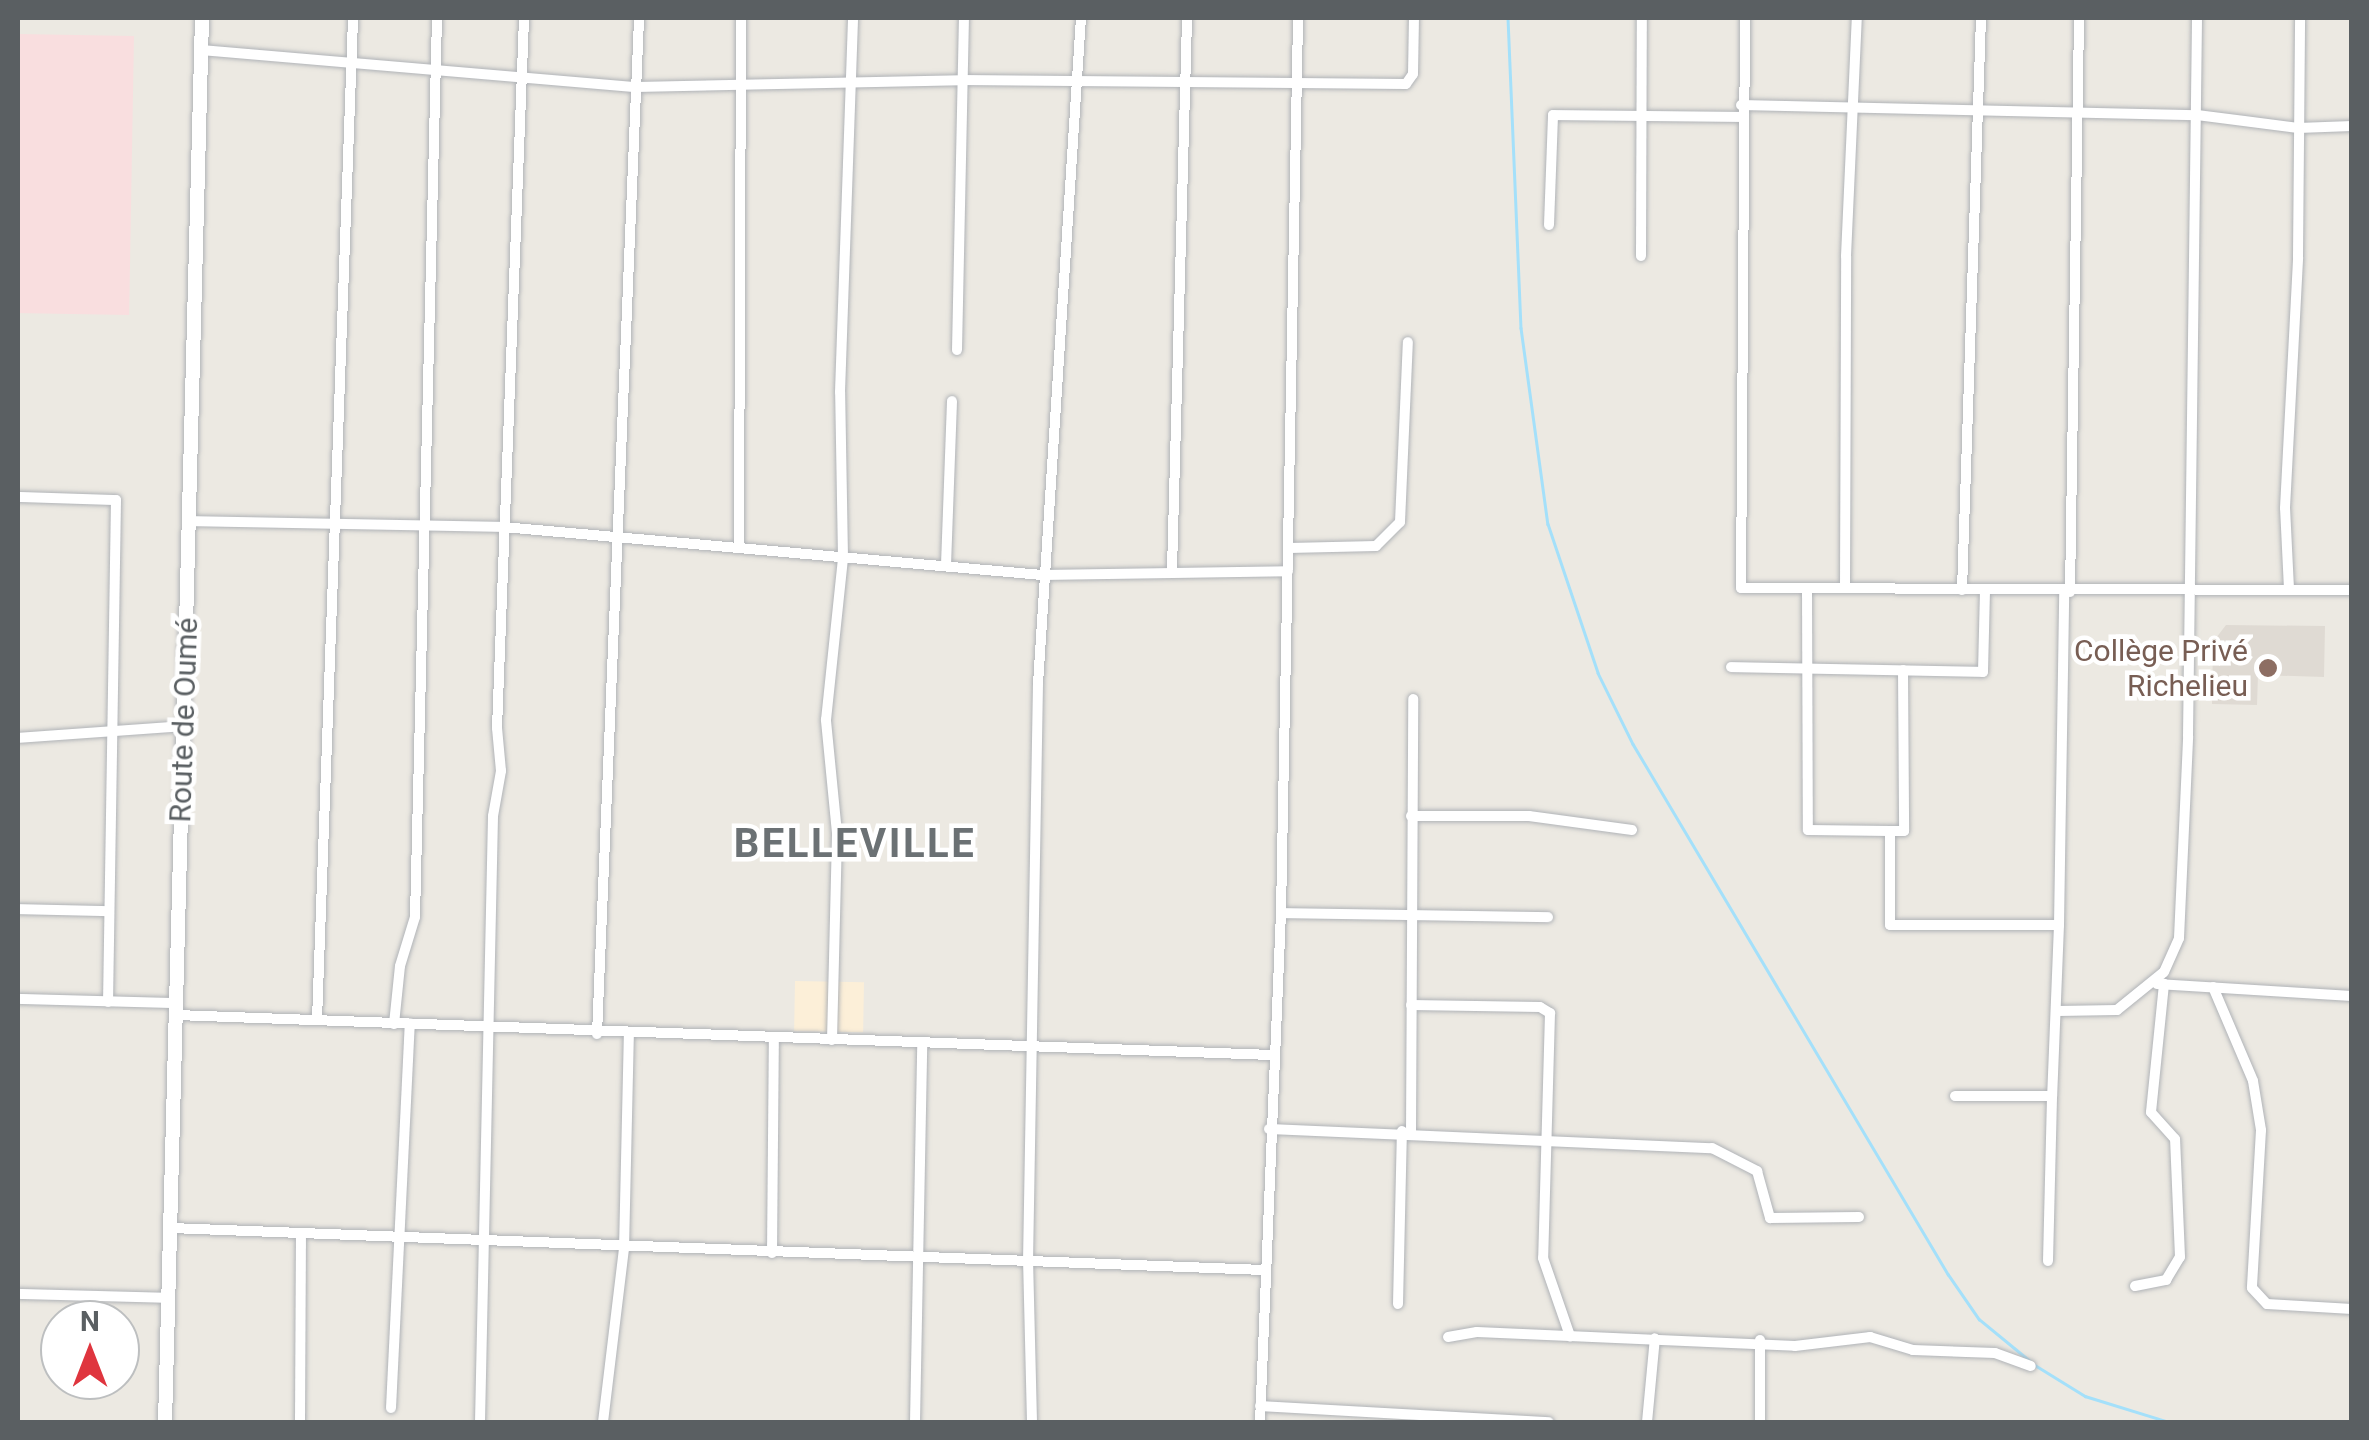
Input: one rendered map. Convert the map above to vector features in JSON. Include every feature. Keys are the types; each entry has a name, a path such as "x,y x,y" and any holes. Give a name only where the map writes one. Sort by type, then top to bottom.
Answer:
{"street":[{"name":"Route de Oumé","path":"166,1422 202,18"},
{"path":"317,1020 324,706 337,528 353,18"},
{"path":"394,1024 400,966 414,917 437,18"},
{"path":"480,1422 503,527 511,484 524,18"},
{"path":"597,1034 639,18"},
{"path":"739,546 741,18"},
{"path":"832,1040 837,832 826,720 844,558 840,392 852,18"},
{"path":"957,350 964,18"},
{"path":"1032,1422 1028,1262 1042,575 1081,18"},
{"path":"1172,570 1187,18"},
{"path":"1260,1422 1281,913 1298,18"},
{"path":"202,50 352,59 522,80 636,87 961,80 1406,84 1413,74 1414,18"},
{"path":"1641,256 1642,18"},
{"path":"1745,18 1741,111 1741,588 1985,592 2352,590"},
{"path":"1844,588 1856,18"},
{"path":"1962,590 1982,18"},
{"path":"2048,1261 2058,1011 2079,18"},
{"path":"2136,1286 2166,1280 2180,1257 2175,1139 2150,1112 2158,984 2179,938 2191,588 2197,18"},
{"path":"2289,589 2285,508 2300,18"},
{"path":"1549,225 1552,115 2077,112 2197,115 2298,128 2352,126"},
{"path":"1289,548 1376,546 1400,522 1408,342"},
{"path":"946,565 952,400"},
{"path":"18,497 116,500 108,1002"},
{"path":"189,520 337,528 503,527 1042,575 1288,570"},
{"path":"1807,588 1808,830 1904,831 1903,670"},
{"path":"1731,667 1983,672 1985,592"},
{"path":"1398,1304 1411,1005 1413,700"},
{"path":"18,738 111,735 184,726"},
{"path":"1411,816 1529,816 1632,830"},
{"path":"1890,831 1890,925 2059,925"},
{"path":"18,910 108,911"},
{"path":"1281,913 1548,918"},
{"path":"2058,1011 2118,1010 2158,984 2352,996"},
{"path":"2213,987 2253,1081 2261,1130 2252,1288 2267,1304 2352,1309"},
{"path":"18,999 597,1034 1274,1055"},
{"path":"1411,1005 1540,1007 1550,1013 1543,1258 1570,1336"},
{"path":"391,1408 410,1023"},
{"path":"603,1422 624,1249 629,1035"},
{"path":"772,1253 774,1040"},
{"path":"915,1422 922,1043"},
{"path":"1955,1096 2052,1096"},
{"path":"1270,1130 1407,1132 1547,1143 1712,1148 1757,1171 1770,1218 1859,1217"},
{"path":"170,1228 624,1249 1264,1270"},
{"path":"300,1422 301,1234"},
{"path":"18,1294 168,1298"},
{"path":"1448,1337 1760,1340 1795,1346 1870,1337 1913,1350 1995,1353 2032,1366"},
{"path":"1647,1422 1655,1338"},
{"path":"1760,1340 1760,1422"},
{"path":"1260,1406 1398,1418 1549,1422"}],"shaded area":[{"path":"18,34 134,36 129,315 18,313"},
{"name":"Collège Privé Richelieu","path":"2226,625 2325,626 2324,677 2258,675 2257,705 2212,704 2213,642"},
{"path":"795,981 864,982 863,1032 794,1031"}],"waterway":[{"path":"1508,18 1521,328 1548,524 1598,673 1633,744 1948,1274 1979,1319 2029,1360"},
{"path":"2035,1365 2085,1396 2169,1422"}],"place":[{"name":"Collège Privé Richelieu","path":"2268,668"}],"district":[{"name":"BELLEVILLE","path":"855,844"}]}
